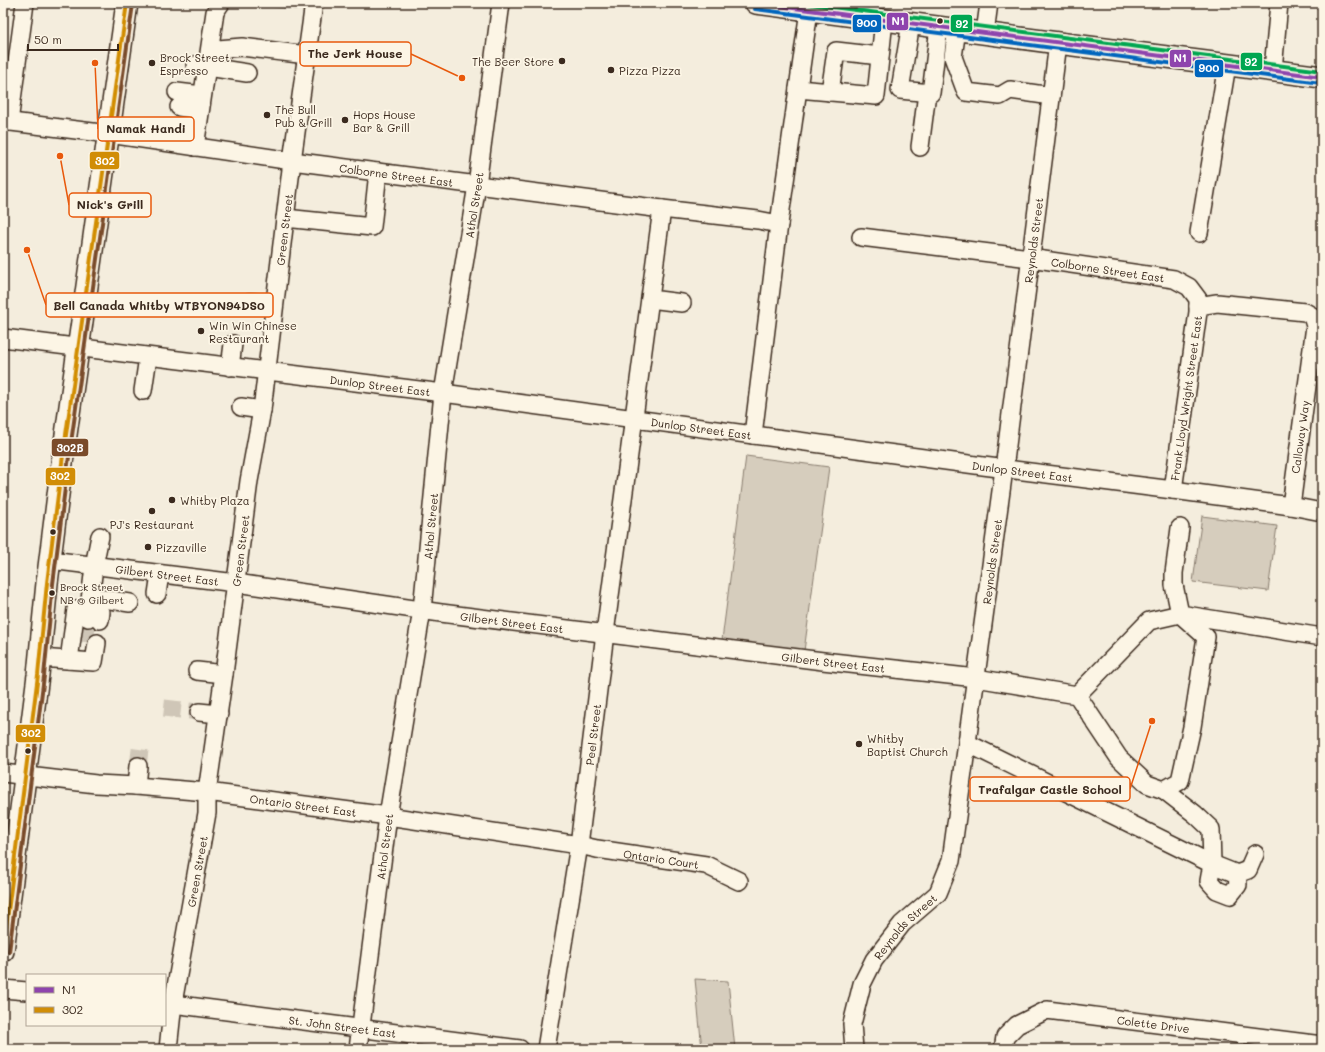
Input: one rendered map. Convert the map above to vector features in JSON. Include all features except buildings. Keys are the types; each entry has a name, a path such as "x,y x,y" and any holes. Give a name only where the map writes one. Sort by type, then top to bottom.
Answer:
{"main road":[{"path":"3,951 26,775 67,424 110,134 127,3"},
{"path":"756,3 810,6 884,20 1322,77"}],"street":[{"path":"6,121 11,55 25,3"},
{"path":"195,147 201,103 201,66 215,12 221,3"},
{"name":"Green Street","path":"168,1049 169,1003 206,813 207,792 219,714 249,481 262,410 265,370 284,218 314,3"},
{"name":"Athol Street","path":"358,1049 388,816 422,610 443,393 477,185 501,3"},
{"path":"985,33 989,3"},
{"path":"1273,70 1279,3"},
{"path":"753,435 779,224 810,6"},
{"path":"798,89 876,96 884,20"},
{"path":"911,23 900,90 931,93 948,28"},
{"path":"948,28 954,57 966,92 1000,96 1010,90 1051,96"},
{"name":"Reynolds Street","path":"854,1049 852,1024 862,984 874,960 902,924 938,893 951,861 1004,469 1058,43"},
{"path":"218,49 242,47 307,55"},
{"path":"830,92 836,51 880,56"},
{"path":"1196,226 1221,64"},
{"path":"201,66 246,73"},
{"path":"920,147 927,93"},
{"path":"178,100 201,103"},
{"name":"Colborne Street East","path":"6,121 110,134 292,161 662,210 758,220 779,224"},
{"path":"284,218 372,227 378,172"},
{"name":"Peel Street","path":"546,1049 579,845 605,633 662,210"},
{"name":"Colborne Street East","path":"860,237 1030,258 1174,279 1189,287 1198,299 1198,306"},
{"path":"650,298 682,303"},
{"path":"250,302 274,305"},
{"name":"Calloway Way","path":"1198,306 1217,303 1305,312 1312,316 1315,326 1291,506"},
{"name":"Frank Lloyd Wright Street East","path":"1173,490 1198,306"},
{"name":"Dunlop Street East","path":"3,338 443,393 1004,469 1173,490 1291,506 1322,512"},
{"path":"230,367 233,344"},
{"path":"143,391 148,357"},
{"path":"241,407 262,410"},
{"path":"1164,790 1180,781 1192,728 1206,637 1180,614 1174,585 1174,572 1180,528"},
{"path":"92,611 94,566 100,536"},
{"name":"Gilbert Street East","path":"50,560 236,583 422,610 823,661 976,678 1077,695"},
{"path":"157,594 160,574"},
{"path":"76,661 76,609 92,611 130,603"},
{"path":"1237,874 1238,885 1230,894 1217,890 1209,881 1212,864 1211,829 1195,814 1164,790 1146,784 1119,758 1077,695 1149,622 1180,614 1322,637"},
{"path":"40,658 94,662 91,643"},
{"path":"197,670 224,674"},
{"path":"199,712 219,714"},
{"path":"967,743 1212,864 1237,874 1248,870 1255,854"},
{"path":"136,786 138,766"},
{"name":"Ontario Street East","path":"3,772 96,784 207,792 388,816 579,845"},
{"name":"Ontario Court","path":"579,845 706,865 739,881"},
{"path":"3,988 26,991"},
{"name":"St. John Street East","path":"169,1003 520,1049"},
{"name":"Colette Drive","path":"1003,1049 1005,1037 1017,1025 1047,1010 1322,1045"}],"shaded area":[{"path":"258,3 296,3 296,9 258,5"},
{"path":"746,456 829,467 804,651 722,640"},
{"path":"1202,516 1277,526 1268,591 1193,582"},
{"path":"695,979 728,981 735,1049 702,1049"}],"tunnel":[{"path":"85,642 88,618"},
{"path":"164,708 199,712"},
{"path":"138,766 141,742"}],"transit line":[{"name":"302","path":"3,951 38,675 47,583 62,463 127,3"},
{"name":"N1","path":"756,3 1322,77"},
{"name":"92","path":"802,3 1322,71"},
{"name":"302B","path":"9,952 44,676 53,584 68,464 133,4"},
{"name":"900","path":"755,9 1321,83"}],"place":[{"name":"The Beer Store","path":"562,61"},
{"name":"Namak Handi","path":"95,63"},
{"name":"Brock Street Espresso","path":"152,63"},
{"name":"Pizza Pizza","path":"611,70"},
{"name":"The Jerk House","path":"462,78"},
{"name":"The Bull Pub & Grill","path":"267,115"},
{"name":"Hops House Bar & Grill","path":"345,120"},
{"name":"Nick's Grill","path":"60,156"},
{"name":"Bell Canada Whitby WTBYON94DS0","path":"27,250"},
{"name":"Win Win Chinese Restaurant","path":"201,331"},
{"name":"Whitby Plaza","path":"172,500"},
{"name":"PJ's Restaurant","path":"152,511"},
{"name":"Pizzaville","path":"148,547"},
{"name":"Brock Street NB @ Gilbert","path":"52,593"},
{"name":"Trafalgar Castle School","path":"1152,721"},
{"name":"Whitby Baptist Church","path":"859,744"}]}
